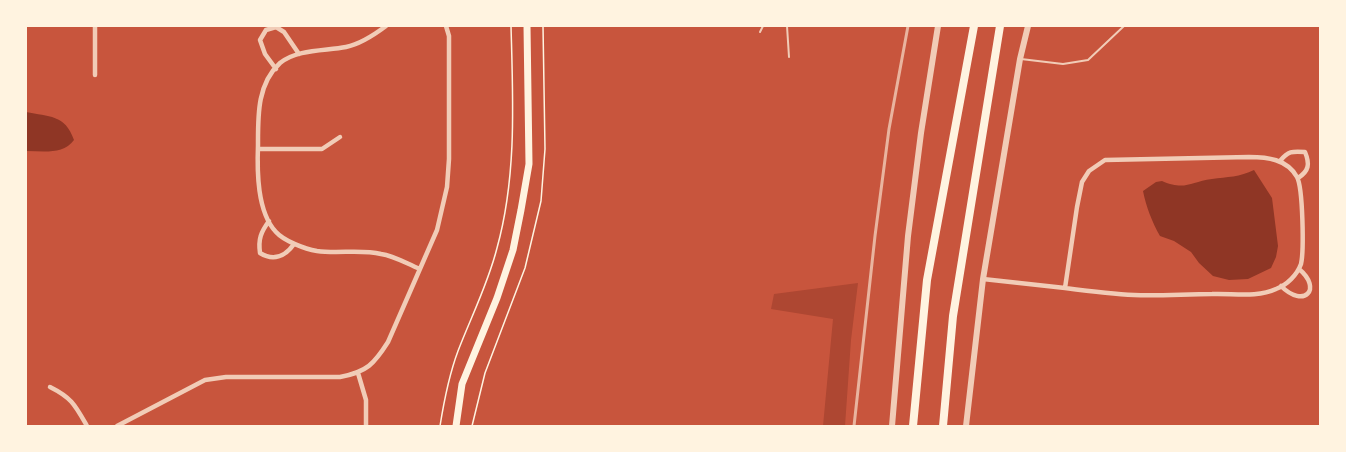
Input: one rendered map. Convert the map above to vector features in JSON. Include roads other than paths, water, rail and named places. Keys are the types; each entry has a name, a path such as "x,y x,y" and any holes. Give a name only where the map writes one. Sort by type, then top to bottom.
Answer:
{"highway":[{"path":"913,426 927,280 974,26"},
{"path":"943,426 953,316 1000,26"}],"main road":[{"path":"456,426 462,384 501,288 513,250 521,210 529,164 527,26"}],"street":[{"path":"95,26 95,75"},
{"path":"386,26 372,36 348,46 299,54 281,63 267,80 259,104 260,193 265,214 276,233 294,244 317,251 381,253 420,269"},
{"path":"117,426 205,380 226,377 340,377 358,373 377,358 388,342 437,230 447,187 449,36 446,26"},
{"path":"892,426 908,236 938,26"},
{"path":"966,426 983,279 1020,59 1028,26"},
{"path":"276,69 265,54 260,40 266,30 276,27 284,32 299,54"},
{"path":"258,148 322,149 340,137"},
{"path":"1280,161 1285,154 1294,151 1305,152 1308,160 1306,170 1298,178"},
{"path":"983,279 1065,288 1131,295 1252,294 1276,290 1293,278 1299,269 1303,251 1301,189 1298,178 1280,161 1264,157 1105,160 1089,171 1082,182 1065,288"},
{"path":"269,221 260,237 260,253 276,258 294,244"},
{"path":"1281,286 1295,296 1302,297 1307,294 1310,281 1299,269"},
{"path":"358,373 366,400 366,426"},
{"path":"50,387 65,394 76,406 87,426"}],"lane":[{"path":"760,32 763,26"},
{"path":"787,26 789,57"},
{"path":"1020,59 1063,64 1088,60 1124,26"}],"railway":[{"path":"854,426 889,129 908,26"}]}
